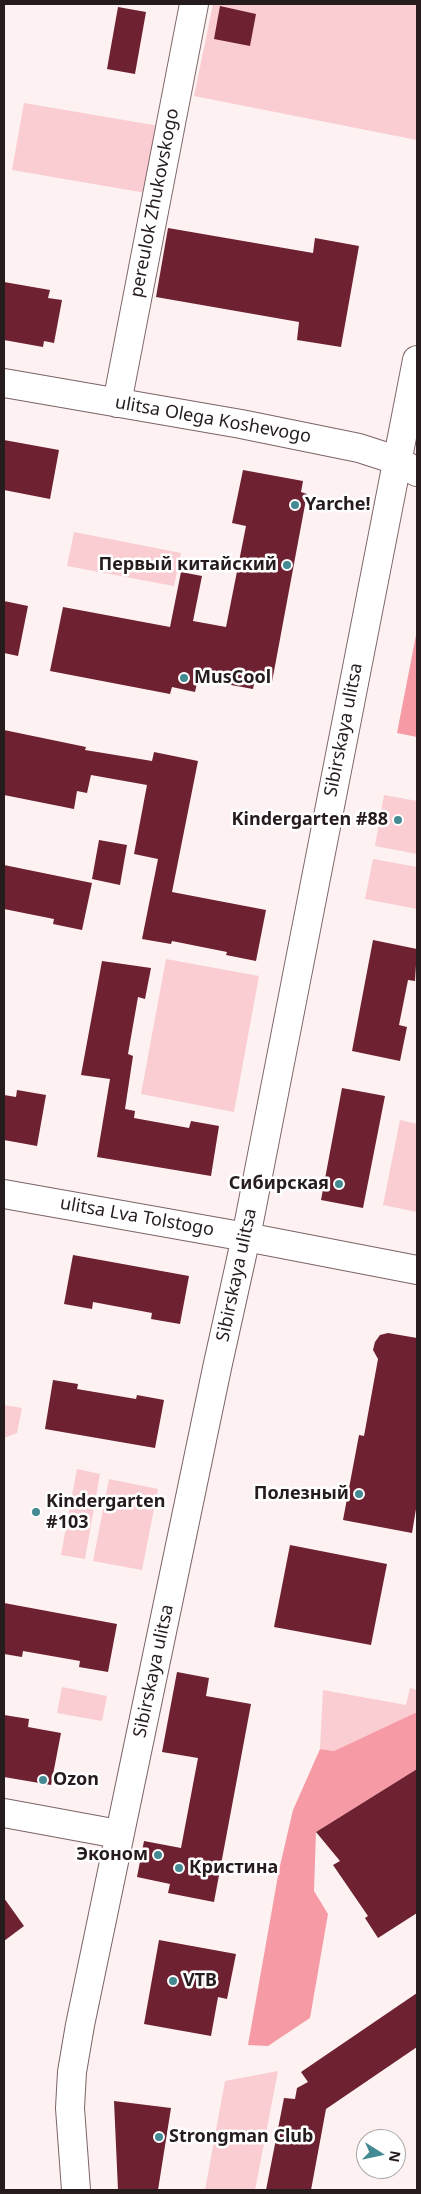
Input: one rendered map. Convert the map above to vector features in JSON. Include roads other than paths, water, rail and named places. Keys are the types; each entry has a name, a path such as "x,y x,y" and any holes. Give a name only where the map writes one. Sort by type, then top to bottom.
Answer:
{"main road":[{"name":"pereulok Zhukovskogo","path":"117,403 194,4"},
{"name":"Sibirskaya ulitsa","path":"76,2190 70,2108 72,2072 80,2025 118,1834 246,1237 407,466 417,360"},
{"name":"ulitsa Olega Koshevogo","path":"4,383 350,446 378,453 407,466"},
{"name":"ulitsa Lva Tolstogo","path":"4,1194 246,1237 417,1270"},
{"path":"4,1813 118,1834"}],"place":[{"name":"Yarche!","path":"295,505"},
{"name":"Первый китайский","path":"287,565"},
{"name":"MusCool","path":"184,678"},
{"name":"Kindergarten #88","path":"398,820"},
{"name":"Сибирская","path":"339,1184"},
{"name":"Полезный","path":"359,1494"},
{"name":"Kindergarten #103","path":"36,1512"},
{"name":"Ozon","path":"43,1780"},
{"name":"Эконом","path":"158,1855"},
{"name":"Кристина","path":"179,1868"},
{"name":"VTB","path":"173,1981"},
{"name":"Strongman Club","path":"159,2137"}]}
